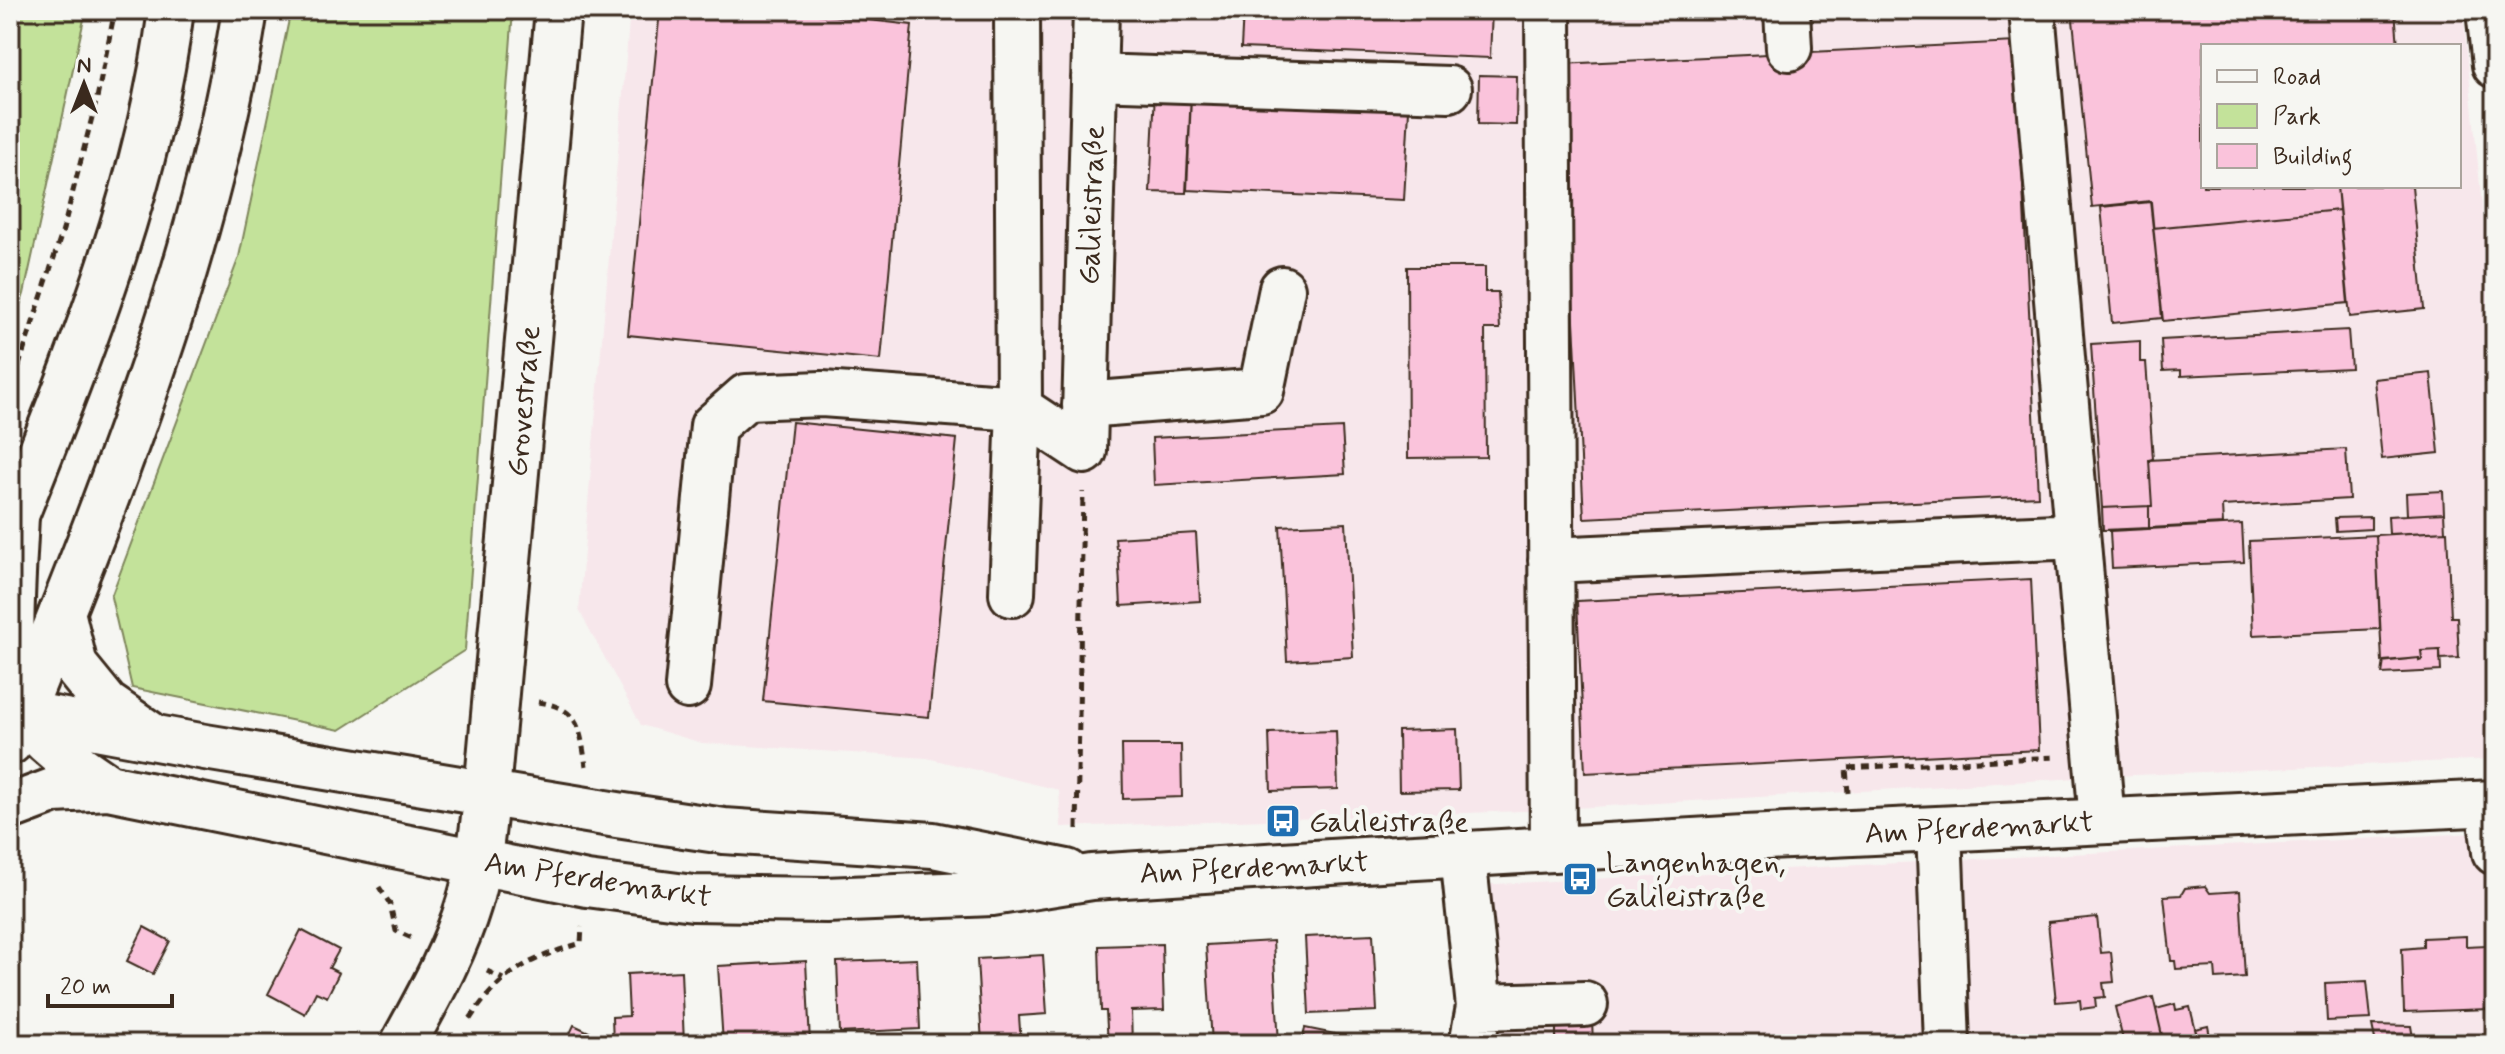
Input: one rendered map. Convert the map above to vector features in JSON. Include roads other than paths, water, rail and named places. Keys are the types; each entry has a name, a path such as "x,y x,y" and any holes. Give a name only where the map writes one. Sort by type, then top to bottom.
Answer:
{"street":[{"path":"14,724 11,665 13,522 95,314 151,115 171,10"},
{"path":"14,724 62,612 125,445 194,237 218,145 245,10"},
{"name":"Grovestraße","path":"403,1044 450,954 469,902 478,861 496,697 558,10"},
{"path":"1012,594 1019,408 1017,10"},
{"name":"Galileistraße","path":"1019,408 1084,451 1096,10"},
{"path":"1548,10 1553,849"},
{"path":"2032,10 2102,821"},
{"path":"2489,10 2495,65"},
{"path":"1094,77 1449,89"},
{"path":"1085,405 1261,391 1282,289"},
{"path":"688,686 713,426 746,397 822,394 1019,408"},
{"path":"1551,560 2077,536"},
{"name":"Am Pferdemarkt","path":"62,612 75,666 106,704 153,737"},
{"name":"Am Pferdemarkt","path":"14,724 153,737 724,831 933,845 1092,877"},
{"name":"Am Pferdemarkt","path":"14,724 108,787"},
{"name":"Am Pferdemarkt","path":"10,807 55,790 108,787 587,884 693,898 826,900 992,893 1092,877 1553,849 2492,803"},
{"path":"2492,803 2495,852"},
{"path":"1939,829 1947,1044"},
{"path":"1463,855 1476,1025 1585,1004"}],"place":[{"name":"Galileistraße","path":"1283,821"},
{"name":"Langenhagen, Galileistraße","path":"1580,879"}]}
